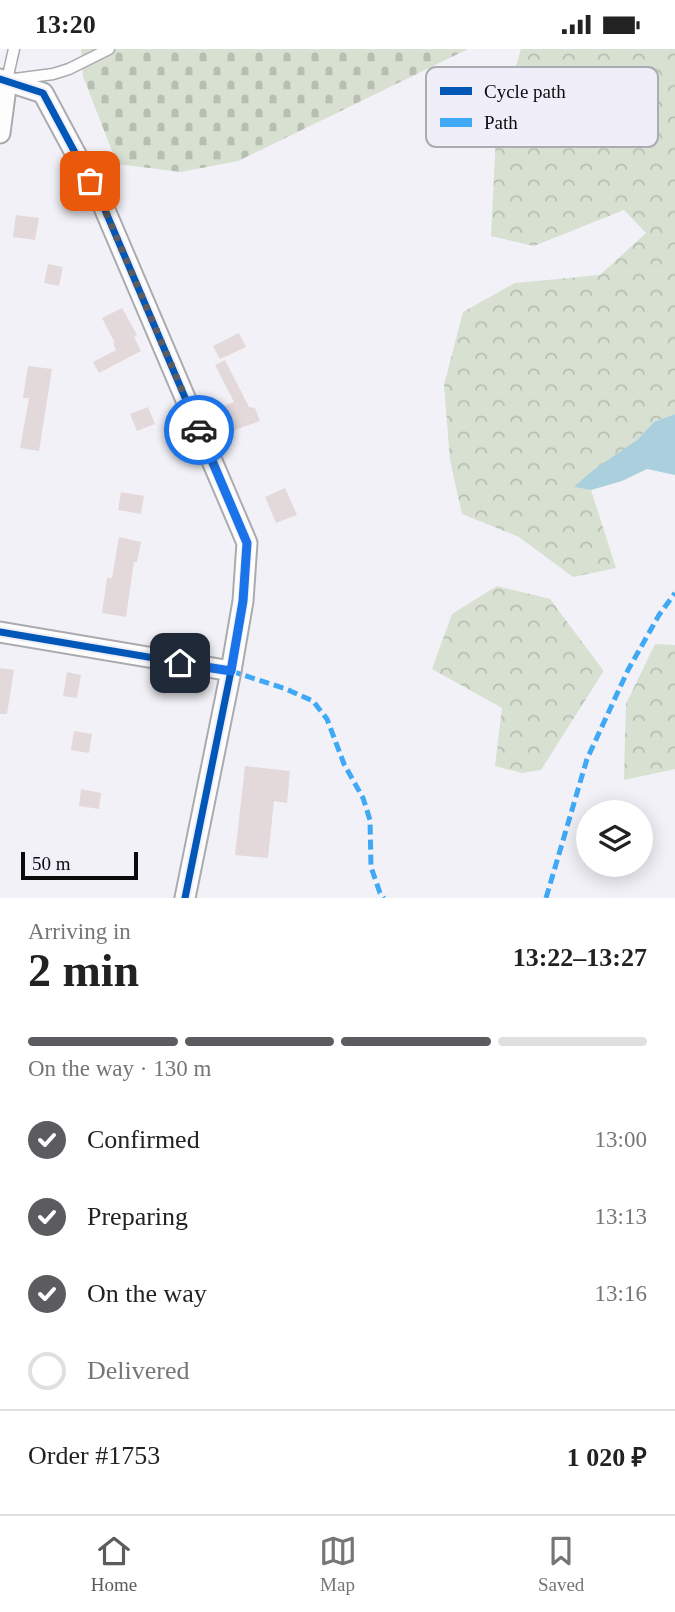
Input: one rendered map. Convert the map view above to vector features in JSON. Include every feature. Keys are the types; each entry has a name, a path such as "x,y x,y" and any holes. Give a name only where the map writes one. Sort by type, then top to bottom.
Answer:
{"street":[{"path":"0,133 4,80 43,93 102,203 247,543 243,601 231,671 185,898"},
{"path":"0,632 231,671"}],"lane":[{"path":"14,49 4,80 61,71 108,49"}],"green space":[{"path":"81,49 468,49 426,67 426,69 238,161 181,172 117,164 83,76"},
{"path":"521,49 675,49 675,414 654,422 637,440 575,487 591,490 616,568 573,577 519,537 462,514 450,460 444,385 463,312 515,283 600,275 646,233 624,210 534,246 491,236 495,147 658,147 658,67 516,67"},
{"path":"497,586 550,599 603,670 541,770 522,773 495,766 502,708 432,669 452,614"},
{"path":"655,644 675,645 675,769 624,780 626,704"}],"water":[{"path":"675,414 675,475 647,469 622,481 591,490 574,487 637,440 654,422"}],"building":[{"path":"16,215 39,218 35,240 13,237"},
{"path":"48,264 63,267 59,286 44,283"},
{"path":"122,308 137,335 134,337 141,351 99,373 93,362 116,350 102,318"},
{"path":"239,333 246,347 220,359 213,346"},
{"path":"225,360 249,407 255,408 260,421 229,432 221,407 234,402 215,365"},
{"path":"28,366 52,369 39,451 20,448 29,398 23,398"},
{"path":"148,407 155,424 137,431 130,414"},
{"path":"285,488 297,515 276,523 265,497"},
{"path":"121,492 144,496 141,514 118,510"},
{"path":"119,537 141,542 137,562 134,562 126,617 102,613 107,578 112,578"},
{"path":"0,668 14,670 7,714 0,714"},
{"path":"67,672 81,675 77,698 63,696"},
{"path":"74,731 92,734 89,753 71,750"},
{"path":"245,766 290,771 287,803 274,801 268,858 235,855"},
{"path":"81,789 101,793 99,809 79,806"}],"marked path":[{"path":"546,898 587,759 628,670 659,615 675,593"},
{"path":"231,671 313,701 327,719 344,764 363,798 370,820 371,867 384,898"}],"cycle path":[{"path":"0,79 43,93 102,203 247,543 243,601 231,671 185,898"},
{"path":"0,632 231,671"}],"way so far":[{"path":"90,181 102,203 199,430"}],"route":[{"path":"180,663 231,671 243,601 247,543 199,430"}]}
